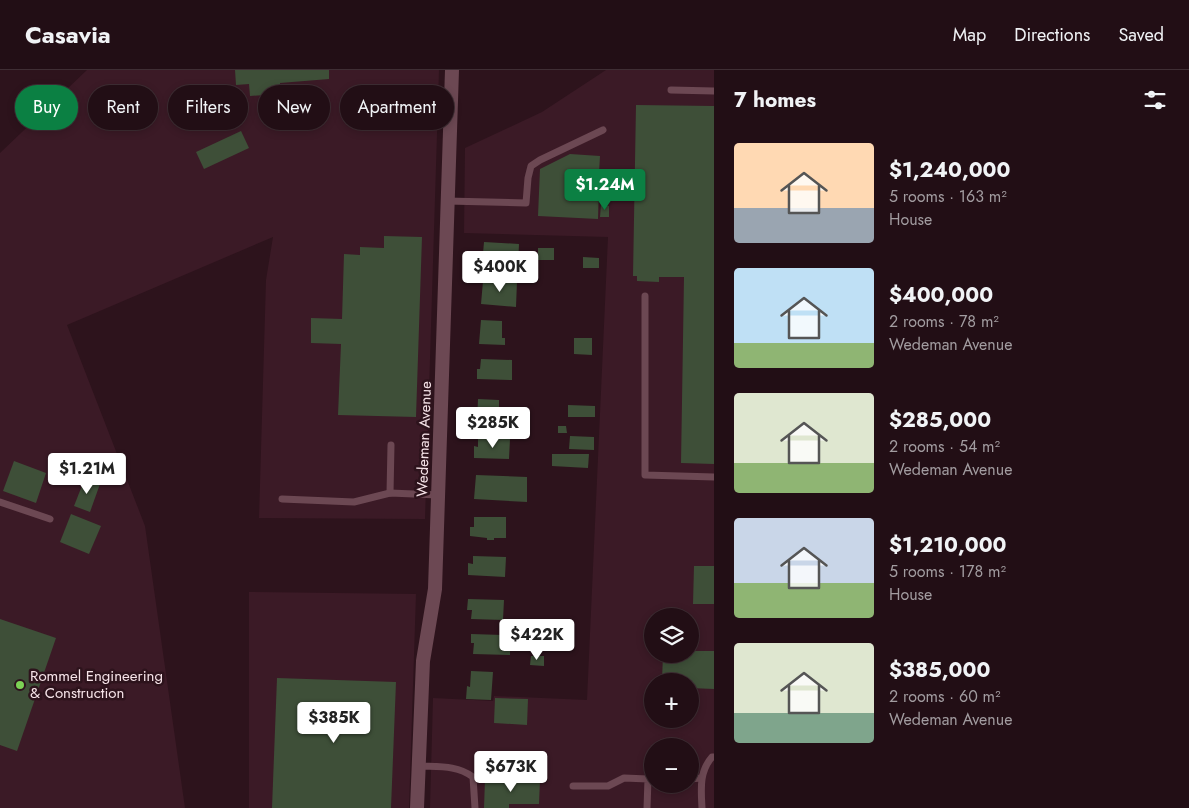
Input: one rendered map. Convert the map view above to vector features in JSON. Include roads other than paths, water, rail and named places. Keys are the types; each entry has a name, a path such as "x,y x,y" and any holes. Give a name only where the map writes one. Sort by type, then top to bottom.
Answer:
{"street":[{"name":"Wedeman Avenue","path":"417,808 423,661 435,589 452,70"}],"lane":[{"path":"671,90 714,91"},
{"path":"447,201 526,203 531,166 603,130"},
{"path":"645,296 645,475 714,477"},
{"path":"390,493 391,444"},
{"path":"282,499 354,502 390,493 438,495"},
{"path":"0,502 50,520"},
{"path":"702,808 701,778 706,764 714,756"},
{"path":"419,766 455,768 465,771 474,777 475,808"},
{"path":"573,786 608,786 624,778 644,779"},
{"path":"647,808 649,793"}],"place":[{"name":"Rommel Engineering & Construction","path":"20,685"}]}
